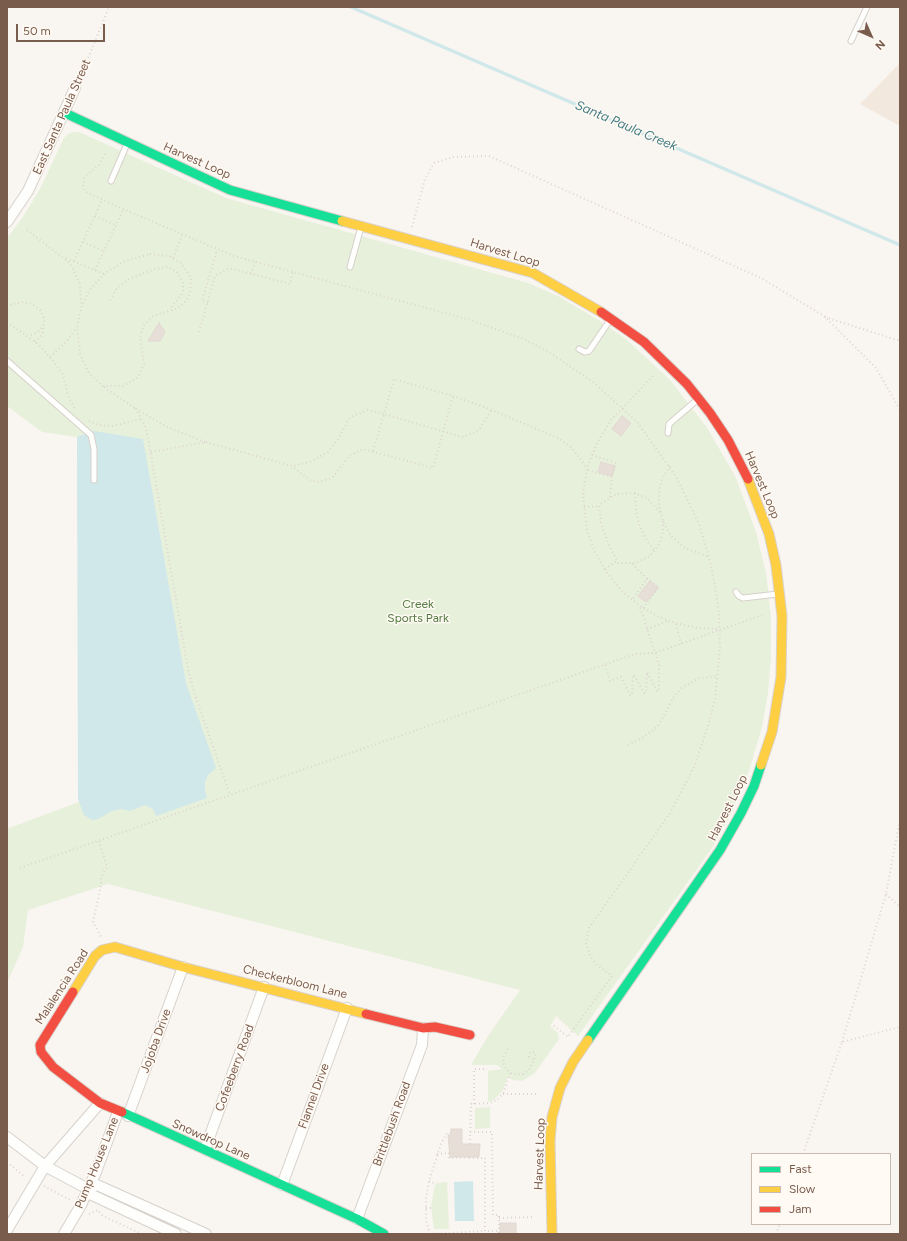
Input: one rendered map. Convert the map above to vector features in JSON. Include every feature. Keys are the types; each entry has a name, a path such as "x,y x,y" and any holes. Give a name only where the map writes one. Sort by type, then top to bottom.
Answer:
{"street":[{"name":"East Santa Paula Street","path":"7,222 28,191 65,113 75,88"},
{"name":"Harvest Loop","path":"65,113 230,190 533,273 591,304 644,342 666,362 699,398 728,440 750,482 768,534 776,565 780,594 783,646 781,676 772,732 754,786 742,813 720,850 572,1062 560,1088 552,1117 550,1141 552,1234"},
{"name":"Checkerbloom Lane","path":"111,948 423,1028 435,1027 470,1035"},
{"name":"Malalencia Road","path":"41,1052 40,1045 44,1036 95,956 102,950 111,948"},
{"name":"Jojoba Drive","path":"128,1116 183,966"},
{"name":"Cofeeberry Road","path":"205,1149 264,987"},
{"name":"Flannel Drive","path":"282,1185 347,1008"},
{"name":"Brittlebush Road","path":"357,1219 422,1045 423,1028"},
{"name":"Snowdrop Lane","path":"41,1052 53,1067 66,1079 100,1103 205,1149 357,1219 384,1234"},
{"name":"Pump House Lane","path":"7,1230 45,1166 100,1103"},
{"name":"Pump House Lane","path":"64,1234 81,1205 118,1112"},
{"path":"7,1137 45,1166 88,1189 92,1195 176,1234"},
{"path":"88,1189 97,1185 206,1234"}],"lane":[{"path":"851,41 867,7"},
{"path":"111,181 127,143"},
{"path":"350,267 362,225"},
{"path":"579,349 585,352 589,351 611,318"},
{"path":"7,361 91,435 94,449 94,480"},
{"path":"668,433 669,424 699,398"},
{"path":"736,592 743,598 780,594"}],"path":[{"name":"East Santa Paula Street","path":"75,88 109,7"},
{"path":"105,154 100,166 85,175 82,183 82,188 86,192 102,200 217,250 255,262 467,319 524,339 568,363 594,382 648,435 670,466 692,508 709,557 715,586 720,629 718,676 708,729 694,767 682,792 657,832 589,928 586,944 590,956 596,964 612,976 568,1037 553,1025"},
{"path":"409,238 425,179 434,163 453,157 489,156 761,278 824,316 900,342"},
{"path":"74,261 102,200"},
{"path":"95,270 123,209"},
{"path":"95,216 116,225"},
{"path":"27,230 64,257 74,268 80,284 80,308 77,327 78,345 89,373 136,409 167,427 206,442 292,466 309,480 323,482 332,478 353,454 363,449 432,468 453,396"},
{"path":"173,258 182,235"},
{"path":"83,242 104,251"},
{"path":"208,303 202,301 217,250"},
{"path":"80,308 89,291 104,274 121,262 137,257 159,254 173,258 186,269 191,284 187,300 182,305 172,311 153,316 142,328 140,341 144,361 138,377 122,386 104,386"},
{"path":"64,257 104,274"},
{"path":"252,274 255,262"},
{"path":"110,300 117,288 129,279 154,269 167,268 177,272 183,284 182,295 172,306 172,311"},
{"path":"199,332 215,276 229,268 290,284 293,272"},
{"path":"208,283 213,285"},
{"path":"7,307 23,302 32,304 42,314 44,324 43,332 35,342"},
{"path":"7,303 11,305"},
{"path":"824,316 876,368 900,410"},
{"path":"7,322 35,342 50,357 62,373 68,396 79,413"},
{"path":"26,336 36,334 44,324"},
{"path":"50,357 67,341 77,327"},
{"path":"653,376 622,408 604,431 587,469 584,507 591,541 605,570 614,582 640,606 669,621 698,628 720,629"},
{"path":"373,451 394,379 453,396 492,410 560,439 572,448 587,469 612,477"},
{"path":"136,409 147,433 151,452 188,669 195,694 230,795"},
{"path":"292,466 310,462 328,452 338,439 346,423 355,415 368,410 462,437 476,432 484,425 492,410"},
{"path":"85,418 96,424 108,426 141,419"},
{"path":"151,452 206,442"},
{"path":"592,456 616,463 612,477 610,497"},
{"path":"670,466 660,485 658,499 663,521 672,536 685,548 692,552 709,557"},
{"path":"584,507 599,506 610,497 623,493 635,493 651,501 660,512"},
{"path":"635,493 636,512 639,524 647,541 655,551"},
{"path":"599,506 601,524 605,536 618,563 632,564 644,560 655,551 662,537 663,521"},
{"path":"605,570 617,560"},
{"path":"632,564 658,588 643,608"},
{"path":"632,600 647,579"},
{"path":"605,665 610,681 621,677 630,695 632,695 633,675 644,693 646,693 646,672 657,691 659,691 659,665 640,606"},
{"path":"20,868 635,654 655,653 762,615"},
{"path":"647,629 669,621"},
{"path":"676,623 681,644"},
{"path":"628,745 644,737 657,727 673,698 682,688 699,678 718,676"},
{"path":"803,1153 842,1042 886,894 900,819"},
{"path":"99,841 107,867 101,877 102,885 93,922 111,948"},
{"path":"886,894 900,907"},
{"path":"842,1042 900,1027"},
{"path":"508,1049 503,1060 505,1068 510,1073 520,1075 528,1072 532,1065 533,1059"},
{"path":"474,1104 474,1069 486,1069"},
{"path":"470,1144 470,1104 492,1103 503,1094 510,1073"},
{"path":"503,1094 539,1094"},
{"path":"451,1133 447,1133 437,1154 428,1181 426,1208 429,1234 485,1231 499,1232 499,1215 493,1215 492,1132 470,1132"},
{"path":"437,1154 449,1153 449,1158 485,1158 485,1231"},
{"path":"7,1162 25,1177 28,1177 81,1205"},
{"path":"22,1183 25,1177"},
{"path":"428,1181 436,1184"},
{"path":"426,1208 431,1208"},
{"path":"90,1213 98,1210 104,1216 142,1234"},
{"path":"499,1218 533,1217"}],"shaded area":[{"path":"900,63 900,126 860,104"}],"green space":[{"name":"Creek Sports Park","path":"79,132 226,198 528,283 558,296 600,321 626,339 670,380 708,429 736,478 756,532 766,573 771,617 771,658 768,693 762,727 749,771 731,814 712,848 578,1036 556,1016 550,1026 558,1033 559,1039 535,1073 522,1081 512,1080 508,1076 503,1090 494,1100 488,1102 488,1071 502,1069 497,1065 471,1065 488,1036 520,990 108,884 28,910 23,947 7,983 7,827 9,828 79,802 77,437 42,432 7,406 7,238 23,217 40,189 64,138 68,134"},
{"path":"490,1107 490,1128 475,1129 475,1108"},
{"path":"447,1182 449,1229 434,1229 431,1207 434,1189 436,1183"}],"water":[{"path":"94,431 143,439 186,683 216,768 208,775 205,782 207,798 156,816 153,809 145,805 130,811 121,809 112,811 98,819 92,820 84,815 78,799 77,437"},
{"path":"473,1181 474,1221 455,1221 454,1182"}],"building":[{"path":"159,323 165,332 160,341 148,341"},
{"path":"622,416 631,423 621,436 612,429"},
{"path":"601,462 615,466 612,476 598,472"},
{"path":"650,581 658,588 646,602 638,596"},
{"path":"451,1129 462,1129 462,1144 480,1144 479,1157 450,1157 448,1135 451,1135"},
{"path":"500,1223 516,1223 516,1234 500,1234"}],"waterway":[{"name":"Santa Paula Creek","path":"351,7 900,245"}],"traffic: fast":[{"path":"65,113 230,190 342,221"},
{"path":"588,1040 720,850 741,813 754,786 761,765"},
{"path":"122,1112 357,1219 384,1234"}],"traffic: slow":[{"path":"342,221 533,273 601,312"},
{"path":"748,479 769,534 776,565 782,616 781,677 772,732 761,765"},
{"path":"73,992 95,956 102,950 115,947 183,967 366,1014"},
{"path":"552,1234 550,1141 552,1117 560,1088 573,1062 588,1040"}],"traffic: jam":[{"path":"601,312 644,342 687,384 710,413 728,440 748,479"},
{"path":"73,992 40,1045 41,1052 53,1067 100,1103 122,1112"},
{"path":"366,1014 423,1028 435,1027 470,1035"}]}
